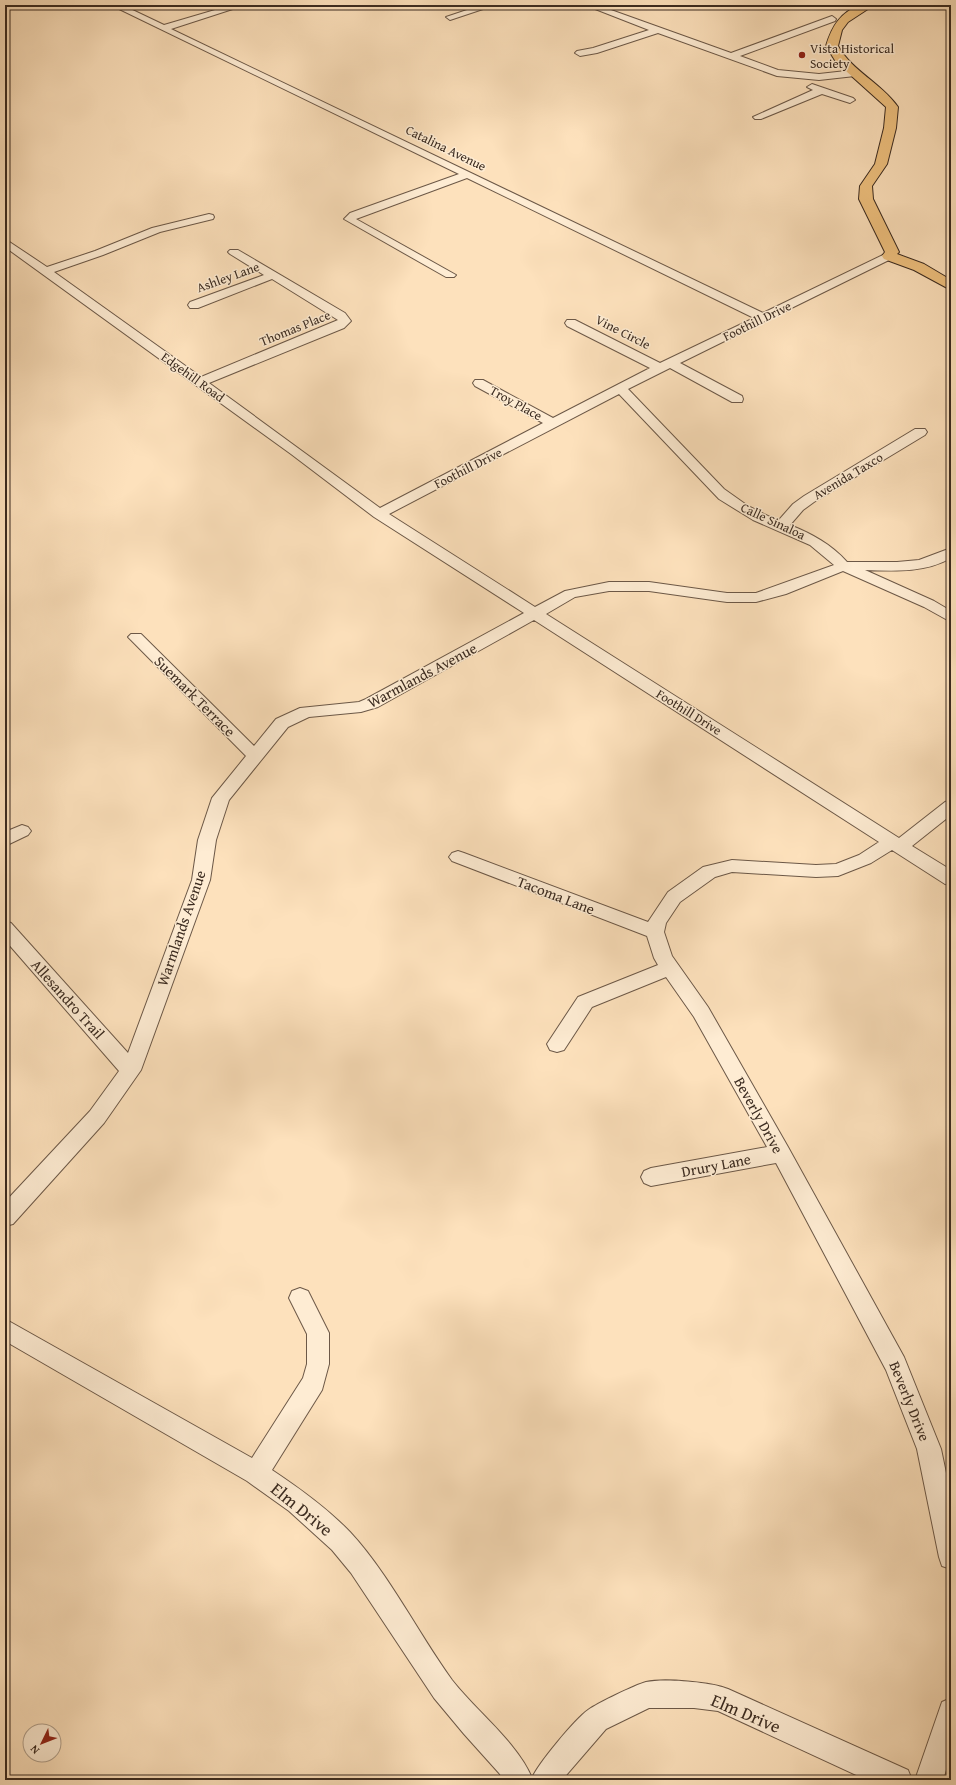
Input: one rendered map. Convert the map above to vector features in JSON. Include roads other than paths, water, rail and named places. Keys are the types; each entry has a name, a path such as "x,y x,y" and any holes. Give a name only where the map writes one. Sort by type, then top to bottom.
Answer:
{"main road":[{"path":"869,5 855,11 844,19 836,30 832,46 840,60 892,107 890,128 881,164 866,186 866,199 892,252 889,256 919,267 951,286"}],"street":[{"name":"Catalina Avenue","path":"116,5 764,318"},
{"path":"164,28 241,5"},
{"path":"450,17 490,5"},
{"path":"589,5 777,73 820,77 855,73"},
{"path":"730,57 832,19"},
{"path":"580,53 594,51 658,30"},
{"path":"798,76 802,83 850,100"},
{"path":"820,89 786,109 757,112 770,106 820,89"},
{"path":"450,275 349,219 354,215 468,174"},
{"path":"46,271 99,253 130,239 156,230 209,217"},
{"name":"Edgehill Road","path":"5,242 200,382 379,514"},
{"name":"Thomas Place","path":"200,382 340,325 345,321 341,316 234,252"},
{"name":"Foothill Drive","path":"379,514 620,389 889,256"},
{"name":"Ashley Lane","path":"194,305 273,275"},
{"name":"Vine Circle","path":"571,323 737,399"},
{"name":"Troy Place","path":"479,383 554,424"},
{"name":"Calle Sinaloa","path":"620,389 729,501 758,517 818,543 838,559 843,566 929,604 951,617"},
{"name":"Avenida Taxco","path":"781,526 798,507 809,499 920,432"},
{"name":"Foothill Drive","path":"379,514 951,879"},
{"name":"Warmlands Avenue","path":"6,1212 97,1116 131,1070 200,880 207,840 221,798 282,723 306,712 361,707 372,703 570,594 584,589 605,586 675,589 745,598 766,596 804,579 843,566 922,564 935,560 951,552"},
{"name":"Suemark Terrace","path":"136,637 254,756"},
{"path":"655,932 657,922 674,897 709,872 732,866 816,871 838,870 865,859 895,843 951,806"},
{"path":"5,840 22,831"},
{"name":"Tacoma Lane","path":"458,857 655,932"},
{"name":"Allesandro Trail","path":"5,928 131,1070"},
{"name":"Beverly Drive","path":"655,932 663,958 701,1012 781,1153 896,1365 929,1449 951,1557"},
{"path":"558,1044 585,1002 670,968"},
{"name":"Drury Lane","path":"651,1177 781,1153"},
{"path":"256,1473 314,1382 318,1364 318,1333 311,1316 300,1298"},
{"name":"Elm Drive","path":"5,1329 256,1473 298,1502 341,1541 360,1564 443,1689 473,1725 509,1763 519,1780"},
{"name":"Elm Drive","path":"545,1780 562,1758 597,1720 647,1695 694,1695 719,1698 898,1780"},
{"path":"929,1780 951,1711"}],"place":[{"name":"Vista Historical Society","path":"802,55"}]}
